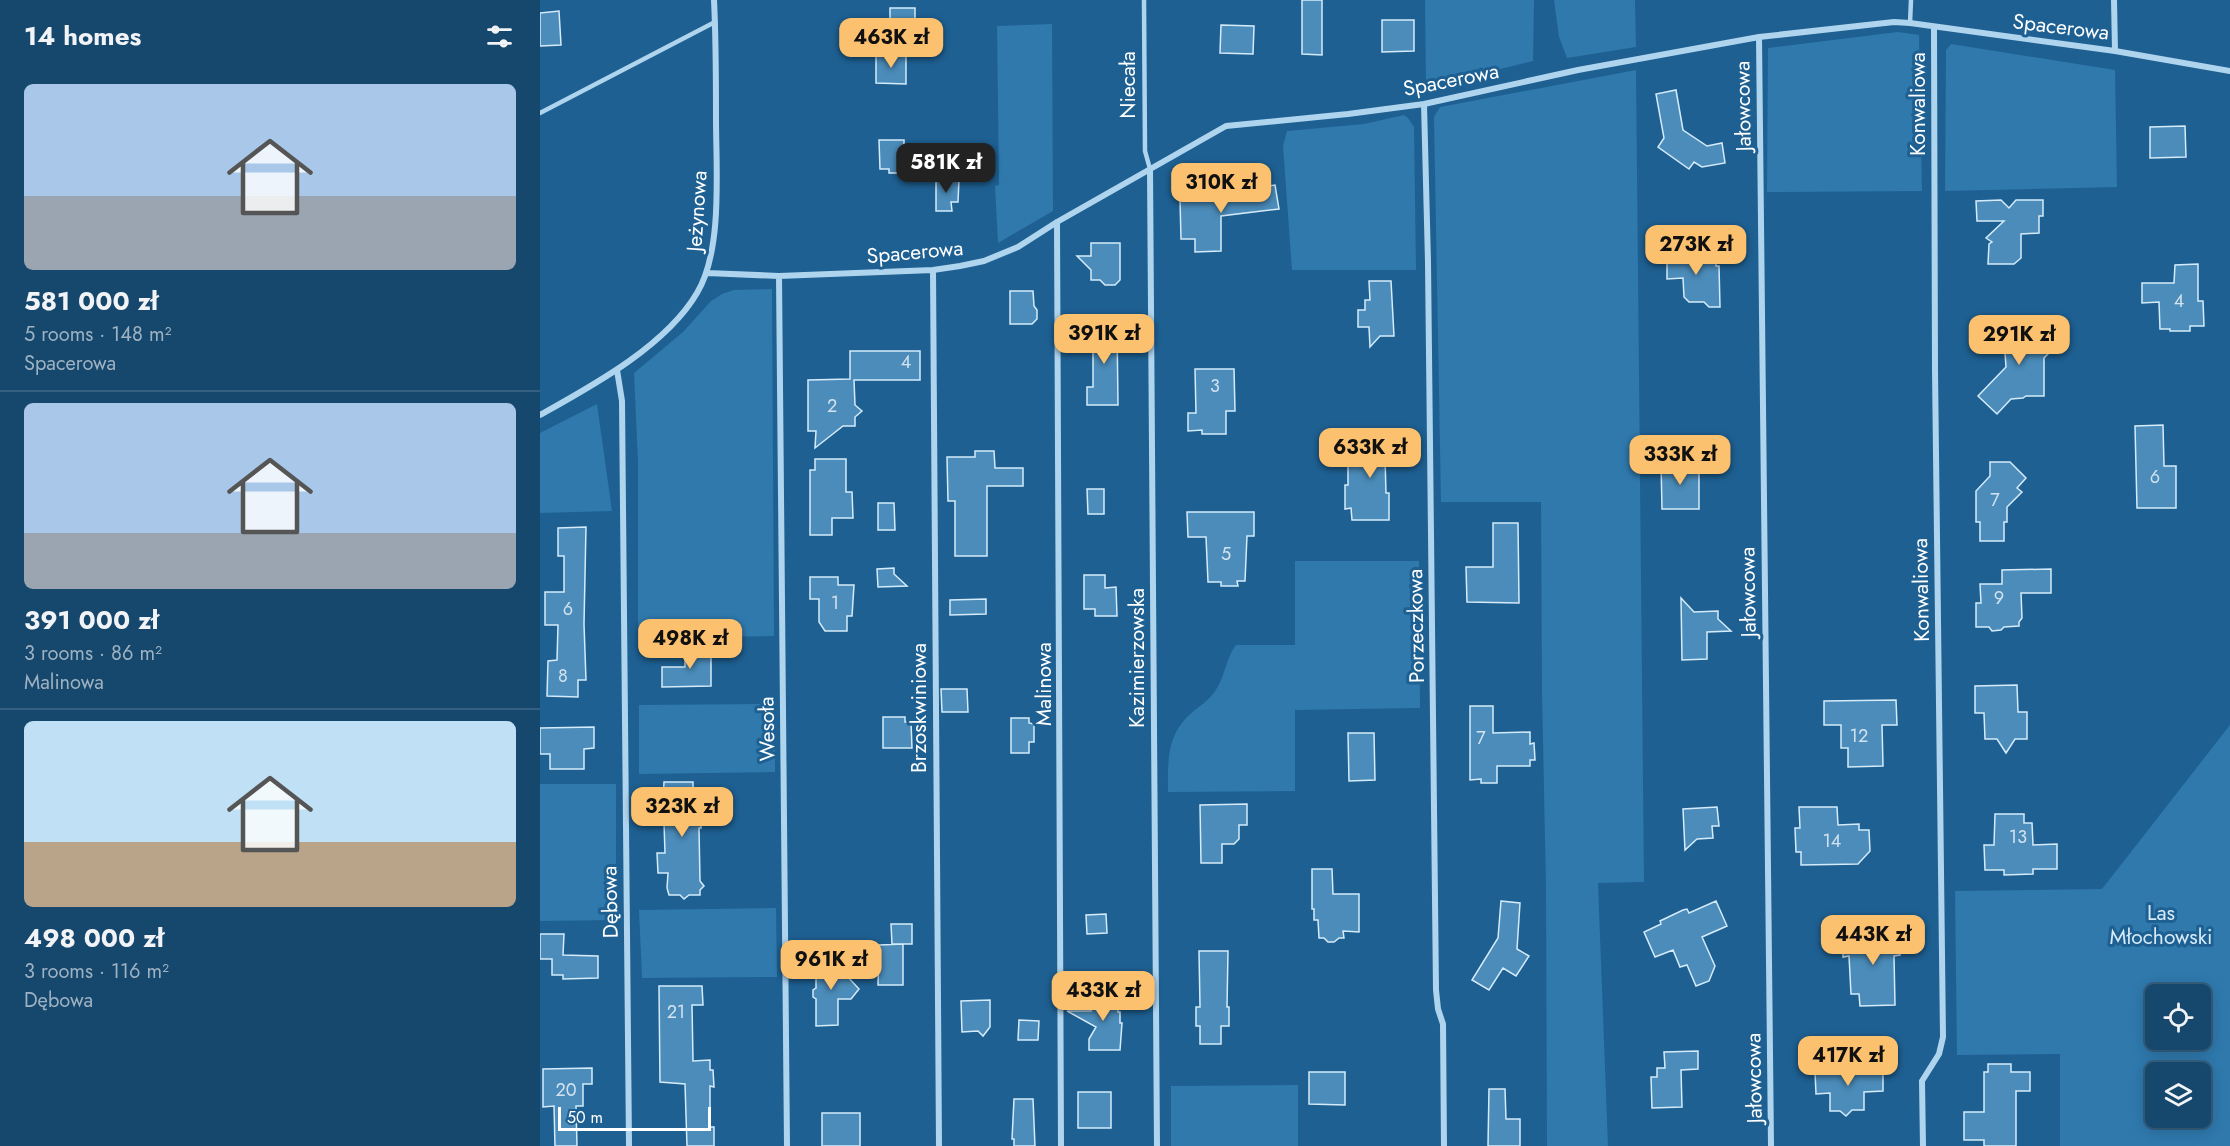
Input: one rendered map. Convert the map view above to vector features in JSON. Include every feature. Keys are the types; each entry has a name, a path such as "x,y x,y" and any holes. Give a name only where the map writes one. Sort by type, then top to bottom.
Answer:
{"street":[{"name":"Jeżynowa","path":"540,415 595,385 649,345 680,316 696,296 707,273 713,245 717,177 714,0"},
{"path":"2114,0 2115,51"},
{"name":"Spacerowa","path":"707,273 779,276 933,270 984,261 1018,247 1057,222 1226,126 1424,104 1578,70 1759,37 1894,22 1910,23 2115,51 2230,71"},
{"name":"Konwaliowa","path":"1923,1146 1922,1081 1939,1054 1943,1037 1935,370 1934,27"},
{"name":"Jałowcowa","path":"1759,37 1771,1146"},
{"name":"Porzeczkowa","path":"1424,104 1428,261 1436,990 1438,1009 1443,1024 1444,1146"},
{"name":"Kazimierzowska","path":"1150,169 1157,1146"},
{"name":"Malinowa","path":"1057,222 1061,1146"},
{"name":"Brzoskwiniowa","path":"933,270 939,1146"},
{"name":"Wesoła","path":"779,276 787,1146"},
{"name":"Dębowa","path":"617,370 622,401 629,1146"}],"lane":[{"name":"Niecała","path":"1144,0 1145,151 1150,169"},
{"path":"1910,23 1911,0"},
{"path":"540,113 715,22"}],"green space":[{"path":"1425,0 1534,0 1533,61 1426,87"},
{"path":"1554,0 1635,0 1636,47 1567,58 1559,37"},
{"path":"1052,24 1053,211 998,243 995,186 999,185 997,26"},
{"path":"1898,32 1919,35 1922,191 1767,192 1768,48"},
{"path":"1951,44 2115,70 2117,187 1945,191 1946,50"},
{"path":"1636,70 1644,882 1598,883 1608,1146 1547,1146 1541,502 1441,502 1434,117 1440,107"},
{"path":"1404,115 1414,127 1416,270 1292,270 1283,146 1287,131 1364,124"},
{"path":"772,289 774,636 638,638 638,462 634,373 683,332 711,301 722,294 734,290"},
{"path":"597,404 612,511 540,513 540,433"},
{"path":"1295,561 1419,561 1420,708 1295,710 1295,791 1168,792 1170,752 1175,734 1187,717 1214,693 1236,645 1295,645"},
{"path":"775,704 775,772 639,774 639,705"},
{"name":"Las Młochowski","path":"2230,725 2230,1146 2060,1146 2060,1054 1957,1055 1955,891 2102,889"},
{"path":"540,784 616,784 616,920 540,921"},
{"path":"776,908 777,977 642,978 639,910"},
{"path":"1298,1085 1298,1146 1171,1146 1171,1086"}],"building":[{"path":"1302,0 1322,0 1322,55 1302,54"},
{"path":"890,8 915,8 915,24 890,24"},
{"path":"559,11 561,45 540,46 540,13"},
{"path":"1382,20 1414,20 1414,51 1382,52"},
{"path":"1221,25 1254,26 1253,54 1220,53"},
{"path":"876,54 906,54 906,84 876,83"},
{"path":"1676,90 1683,130 1707,146 1722,143 1725,163 1702,167 1694,162 1689,169 1658,147 1664,138 1656,94"},
{"path":"2185,126 2186,157 2150,158 2150,127"},
{"path":"879,140 904,140 904,173 889,173 889,169 880,169"},
{"path":"946,144 979,146 978,164 945,162"},
{"path":"936,180 959,180 958,202 951,202 952,211 936,211"},
{"path":"1275,185 1279,209 1221,216 1221,251 1195,252 1195,239 1181,239 1180,200 1207,200 1207,195"},
{"path":"2001,200 2009,208 2016,200 2043,200 2043,216 2039,216 2039,233 2021,234 2021,258 2014,264 1988,264 1989,244 1992,242 1986,238 2004,221 1977,221 1976,201"},
{"path":"1091,243 1120,243 1120,280 1115,285 1105,285 1100,280 1091,280 1091,270 1077,256 1091,256"},
{"path":"1667,251 1685,251 1685,254 1716,254 1716,266 1719,266 1720,307 1709,307 1704,302 1689,302 1684,297 1683,278 1667,279"},
{"path":"2198,264 2198,301 2203,301 2204,326 2190,326 2190,331 2160,329 2159,302 2142,303 2142,283 2174,283 2175,265"},
{"path":"1369,281 1391,281 1394,336 1380,336 1370,347 1369,327 1358,327 1358,310 1365,310 1365,300 1370,300"},
{"path":"1010,291 1033,291 1037,319 1032,324 1010,324"},
{"path":"1117,324 1118,405 1087,405 1087,387 1093,387 1093,346 1089,346 1088,325"},
{"path":"2018,324 2048,326 2049,353 2044,358 2044,396 2011,399 1997,414 1978,396 2006,367 2005,353 2000,347 1999,327 2016,327"},
{"path":"850,351 920,351 920,380 854,380 855,405 862,411 855,417 855,426 843,426 815,448 816,431 808,431 808,380 850,379"},
{"path":"1195,369 1234,369 1235,411 1226,411 1226,434 1202,434 1202,430 1188,431 1188,413 1196,413"},
{"path":"2163,425 2164,466 2176,466 2176,508 2137,508 2135,426"},
{"path":"1367,430 1394,430 1395,457 1385,457 1389,520 1352,520 1351,508 1345,509 1348,459 1367,459"},
{"path":"975,451 994,451 995,468 1023,468 1023,486 987,486 987,556 955,556 955,501 948,501 947,457 975,457"},
{"path":"815,459 846,459 846,492 852,492 853,518 832,518 832,535 810,535 810,470 815,470"},
{"path":"1699,462 1699,509 1662,509 1661,463"},
{"path":"1990,462 2010,462 2026,478 2017,488 2022,492 2007,507 2004,541 1980,541 1980,522 1976,522 1976,491 1990,476"},
{"path":"1087,489 1104,489 1104,514 1088,514"},
{"path":"878,503 894,503 895,530 878,530"},
{"path":"1187,512 1254,512 1254,536 1247,536 1245,581 1237,581 1238,586 1221,586 1221,582 1208,582 1206,537 1188,537"},
{"path":"1493,523 1518,523 1519,603 1467,602 1466,567 1493,567"},
{"path":"586,527 584,624 586,680 578,680 578,697 547,696 548,661 557,660 558,625 545,625 545,592 564,592 564,556 558,556 558,528"},
{"path":"894,568 894,574 907,586 878,587 877,569"},
{"path":"2051,569 2051,593 2021,593 2022,618 2019,626 1992,631 1989,627 1976,627 1976,603 1981,603 1980,584 2002,584 2002,570"},
{"path":"1084,575 1105,575 1105,588 1116,587 1117,616 1095,616 1095,609 1084,609"},
{"path":"810,577 838,577 838,585 854,585 852,616 847,616 847,631 825,631 819,622 819,599 810,599"},
{"path":"1681,598 1694,612 1718,611 1718,619 1731,631 1707,632 1707,659 1682,660"},
{"path":"986,599 986,614 950,615 950,600"},
{"path":"711,648 711,686 662,687 662,667 685,667 685,649"},
{"path":"2017,685 2018,712 2027,712 2027,739 2015,739 2006,753 1997,739 1985,739 1984,713 1975,713 1975,686"},
{"path":"941,689 967,689 968,712 942,712"},
{"path":"1896,700 1897,725 1882,725 1883,766 1848,767 1848,748 1841,748 1841,725 1824,725 1824,701"},
{"path":"1470,706 1493,706 1493,733 1530,732 1530,744 1534,743 1535,760 1530,760 1530,766 1497,766 1497,783 1481,783 1481,779 1470,780"},
{"path":"883,717 905,717 905,722 911,722 912,748 883,748"},
{"path":"1011,718 1029,718 1029,723 1034,724 1034,742 1029,742 1029,753 1011,753"},
{"path":"594,727 594,748 584,749 584,769 550,769 550,754 540,754 540,728"},
{"path":"1348,733 1374,733 1375,780 1349,781"},
{"path":"664,782 693,782 693,789 706,789 706,803 701,809 701,828 699,828 700,881 704,886 700,890 700,895 689,895 684,899 680,895 669,895 668,873 658,873 657,853 665,853 664,823 662,823"},
{"path":"1247,804 1247,825 1239,825 1239,839 1234,844 1222,844 1222,863 1201,863 1200,805"},
{"path":"1717,807 1719,826 1712,826 1713,838 1697,839 1685,850 1683,809"},
{"path":"1799,807 1837,807 1838,825 1859,824 1859,830 1869,830 1870,851 1858,864 1801,865 1801,852 1796,852 1795,828 1800,828"},
{"path":"1995,814 2024,814 2024,823 2032,823 2033,845 2057,844 2057,869 2033,869 2033,874 2004,875 2004,870 1985,870 1984,845 1994,845"},
{"path":"1312,869 1332,869 1333,894 1359,894 1359,932 1343,931 1344,938 1339,938 1334,942 1319,938 1318,920 1314,920 1314,909 1312,909"},
{"path":"1501,901 1520,903 1517,949 1529,956 1516,976 1503,968 1489,990 1472,980 1498,938"},
{"path":"1716,901 1727,926 1702,937 1715,966 1709,981 1696,986 1687,965 1680,967 1673,950 1655,957 1644,932 1683,910 1687,909 1689,913"},
{"path":"1106,914 1107,933 1087,934 1086,915"},
{"path":"891,924 912,924 912,944 892,944"},
{"path":"1899,932 1900,955 1894,956 1895,1005 1860,1006 1859,994 1851,994 1849,956 1843,957 1843,934"},
{"path":"540,934 564,934 563,955 598,956 598,978 563,979 563,975 552,975 552,959 540,959"},
{"path":"903,944 903,985 878,985 879,945"},
{"path":"1199,951 1228,951 1229,1026 1221,1026 1221,1044 1200,1044 1200,1026 1196,1026 1196,1007 1200,1007"},
{"path":"816,962 847,962 847,976 859,989 851,999 838,999 838,1025 816,1026 816,999 813,997 813,990 816,988"},
{"path":"659,986 702,986 703,1005 692,1005 693,1061 710,1060 710,1070 713,1070 714,1087 710,1086 710,1127 714,1127 714,1146 687,1146 685,1084 660,1082"},
{"path":"1092,993 1118,994 1118,1012 1120,1012 1120,1023 1122,1023 1120,1050 1089,1050 1089,1039 1096,1027 1067,1011 1091,1011"},
{"path":"990,1000 990,1027 983,1036 978,1031 962,1032 961,1001"},
{"path":"1019,1020 1039,1021 1038,1040 1018,1040"},
{"path":"1698,1051 1698,1069 1681,1070 1682,1107 1652,1108 1651,1077 1657,1077 1657,1068 1665,1068 1664,1052"},
{"path":"1988,1064 2011,1064 2011,1072 2030,1072 2030,1091 2016,1091 2016,1146 1984,1146 1984,1140 1964,1140 1964,1112 1984,1112 1984,1072 1988,1072"},
{"path":"592,1068 592,1084 583,1084 583,1106 576,1106 577,1146 555,1146 554,1106 543,1107 543,1069"},
{"path":"1863,1068 1863,1071 1883,1070 1883,1091 1864,1092 1864,1110 1852,1110 1846,1116 1840,1111 1830,1111 1830,1093 1816,1094 1815,1072 1825,1072 1825,1069"},
{"path":"1309,1072 1345,1072 1345,1105 1309,1104"},
{"path":"1489,1089 1505,1089 1506,1119 1520,1119 1520,1146 1488,1146"},
{"path":"1078,1092 1111,1092 1111,1128 1078,1128"},
{"path":"1014,1099 1033,1099 1035,1146 1014,1146 1014,1139 1012,1139"},
{"path":"822,1113 860,1113 860,1146 822,1146"}]}
